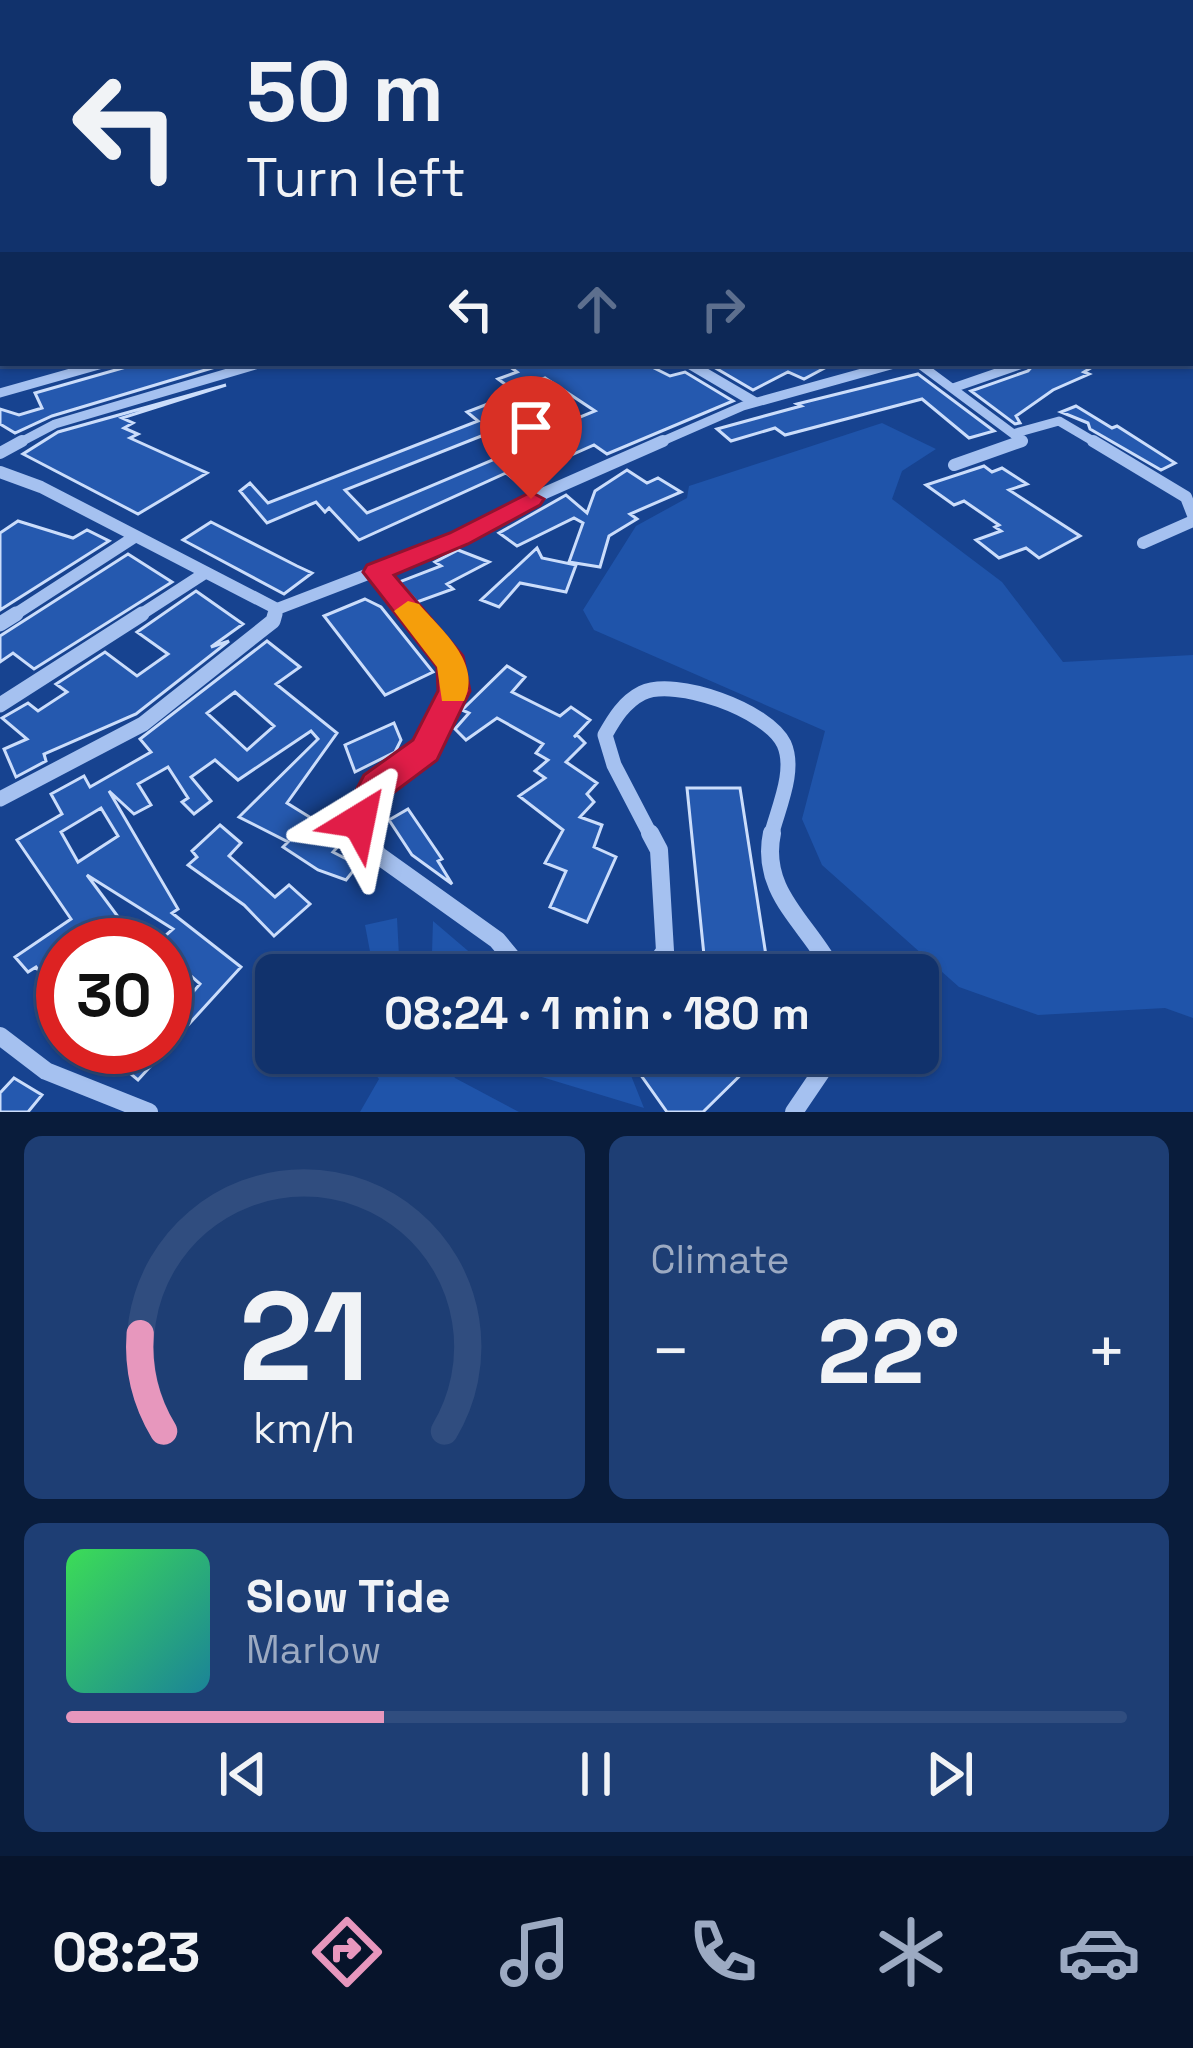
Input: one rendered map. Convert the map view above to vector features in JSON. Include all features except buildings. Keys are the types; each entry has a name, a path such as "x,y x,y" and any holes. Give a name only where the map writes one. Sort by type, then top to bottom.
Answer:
{"street":[{"path":"0,393 96,366"},
{"path":"0,453 55,424 252,366"},
{"path":"691,366 755,401"},
{"path":"0,472 277,609 376,572 755,401 887,366"},
{"path":"922,366 1023,441 954,465"},
{"path":"953,388 1016,366"},
{"path":"1016,434 1059,422 1186,497 1193,518 1143,544"},
{"path":"0,624 136,536"},
{"path":"376,572 452,664 454,691 425,750 376,785 359,821 378,855 497,940 509,954"},
{"path":"0,705 205,573"},
{"path":"0,799 143,724 273,621 277,609"},
{"path":"663,954 658,850 614,765 605,735 618,706 654,686 696,689 770,724 788,750 787,774 770,825 770,875 821,954"},
{"path":"0,1036 46,1071 148,1112"},
{"path":"794,1112 820,1074"}],"shaded area":[{"path":"882,423 936,449 902,471 892,499 1002,582 1063,662 1193,655 1193,1018 1165,1008 1038,1015 959,987 939,969 939,954 922,954 822,865 802,819 825,731 594,630 583,610 636,526 687,498 689,486"},
{"path":"397,918 399,954 370,954 365,925"},
{"path":"433,921 472,954 431,954"},
{"path":"375,1074 453,1074 519,1112 360,1112 379,1079"},
{"path":"532,1074 630,1074 644,1108"}],"slow traffic":[{"path":"408,611 452,664 453,692"}],"route":[{"path":"359,821 376,785 425,750 454,691 452,664 376,572 459,538 531,499"}]}
